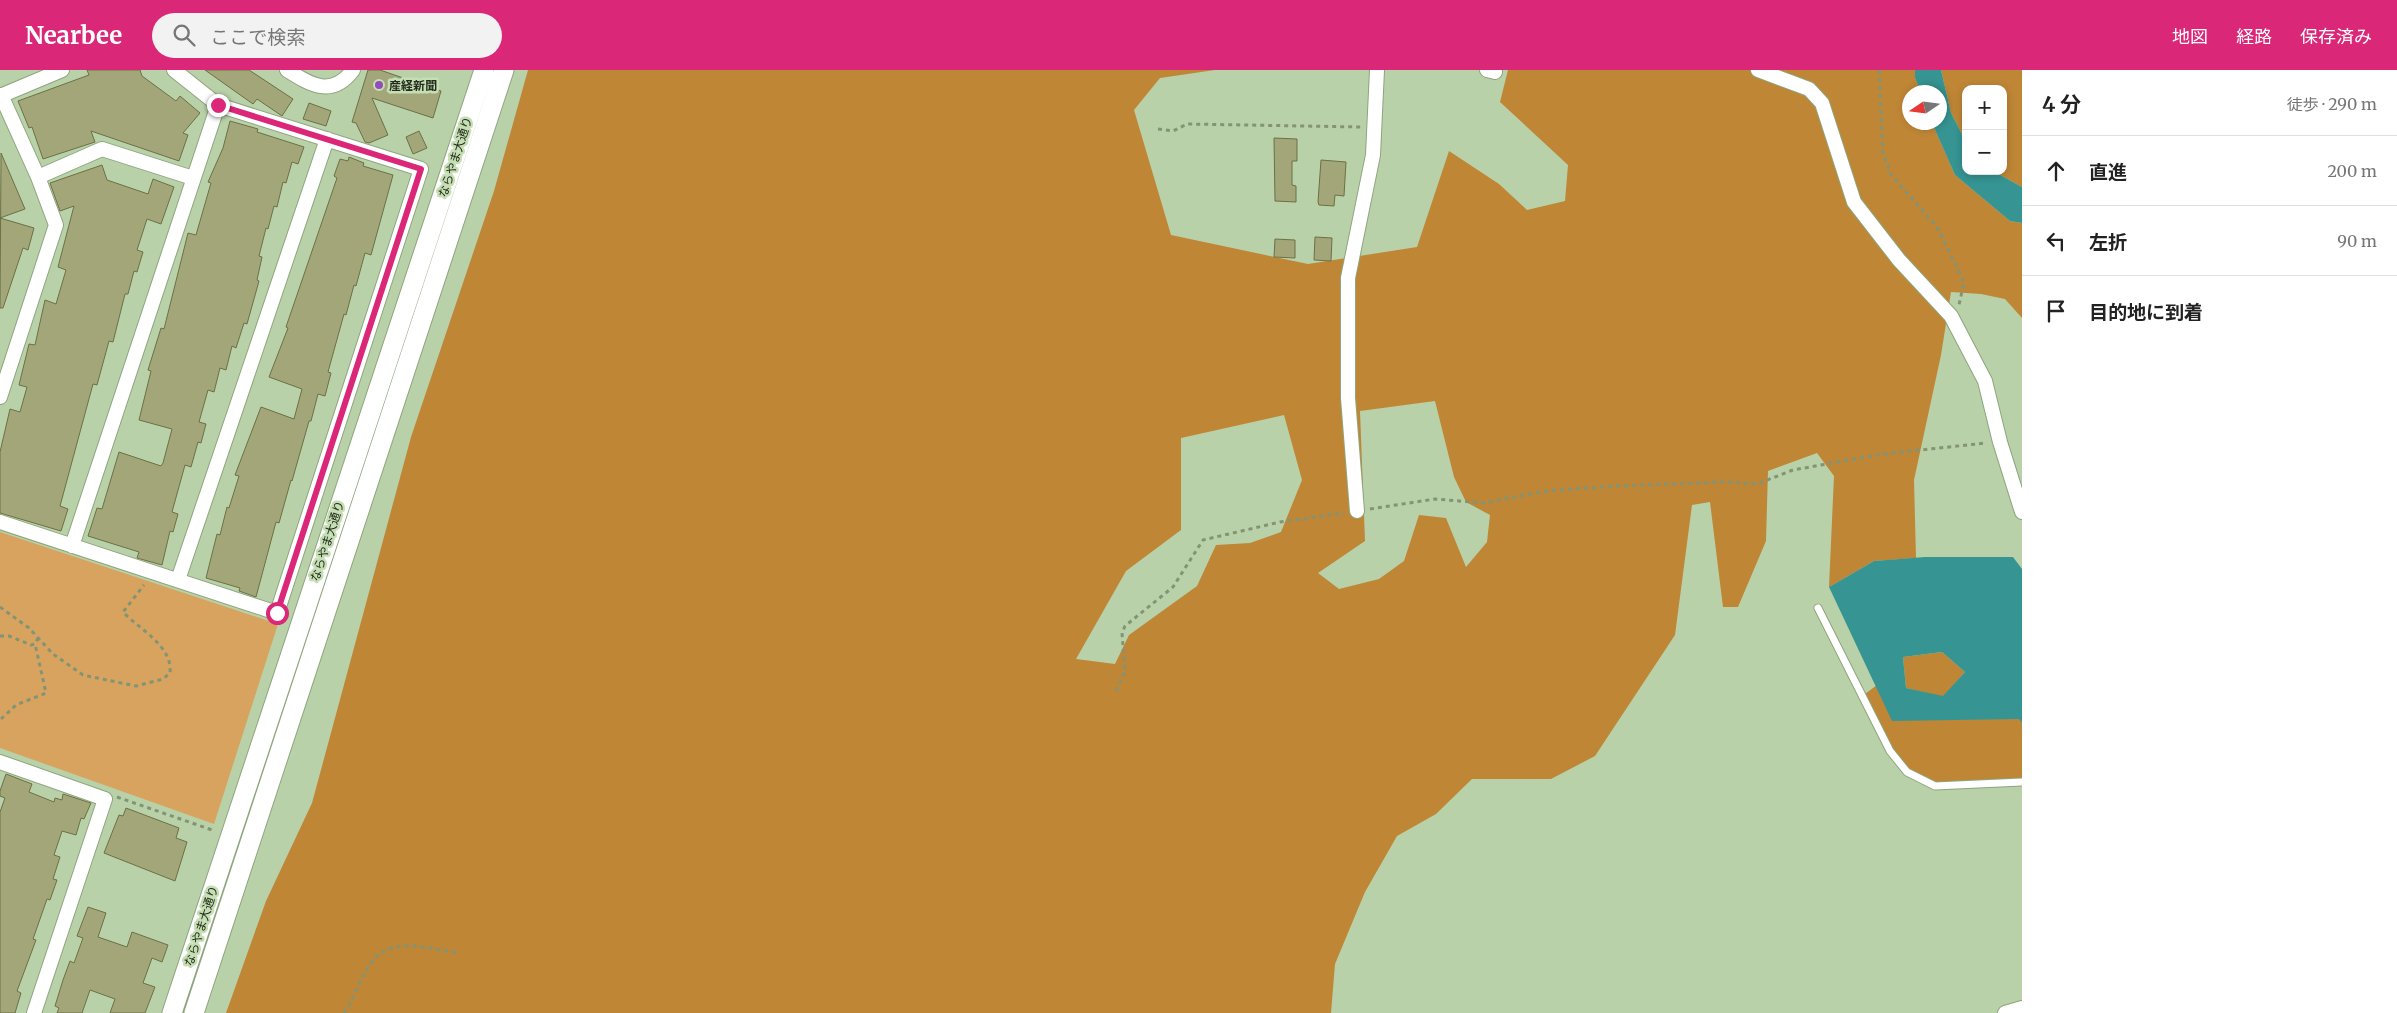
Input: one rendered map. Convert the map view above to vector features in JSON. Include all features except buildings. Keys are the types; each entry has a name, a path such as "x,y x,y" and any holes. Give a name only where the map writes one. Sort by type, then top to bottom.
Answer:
{"street":[{"path":"0,397 56,224 38,177 1,96 62,70"},
{"path":"0,522 277,613 421,169 218,105 174,70"},
{"path":"287,70 307,82 324,87 341,82 353,70"},
{"name":"ならやま大通り","path":"172,1013 484,70"},
{"name":"ならやま大通り","path":"194,1013 504,70"},
{"path":"1357,511 1348,398 1348,278 1373,155 1377,70"},
{"path":"1758,70 1809,89 1822,103 1854,202 1899,260 1951,316 1985,381 2000,442 2022,512"},
{"path":"72,546 218,105"},
{"path":"178,580 327,139"},
{"path":"38,177 102,149 193,178"},
{"path":"0,762 105,798 34,1013"},
{"path":"2005,1013 2022,1008"}],"lane":[{"path":"1818,608 1890,751 1907,772 1936,786 2022,782"}],"path":[{"path":"1879,70 1883,153 1891,175 1937,227 1964,282 1960,303 1951,316"},
{"path":"1158,130 1173,131 1187,124 1374,128"},
{"path":"1116,691 1124,671 1122,633 1125,626 1173,587 1203,540 1280,522 1435,499 1484,503 1547,491 1615,486 1726,482 1756,484 1793,470 1883,454 2000,442"},
{"path":"0,607 29,628 53,654 68,666 96,679 136,686 163,678 170,673 171,664 166,653 123,612 154,572"},
{"path":"0,636 35,644"},
{"path":"1,719 16,705 46,693 35,644 38,638"},
{"path":"105,798 118,797 230,836"},
{"path":"344,1013 374,959 382,952 400,946 411,946 458,953"}],"shaded area":[{"path":"528,70 1215,70 1160,78 1134,110 1171,235 1308,264 1417,247 1449,151 1499,184 1527,210 1565,201 1568,165 1500,102 1508,70 1915,70 1915,78 1918,85 1902,85 1902,130 1935,130 1955,175 2010,221 2022,223 2022,318 2005,299 1981,294 1951,292 1941,355 1914,480 1916,558 1874,561 1829,587 1834,476 1817,453 1768,471 1766,541 1738,607 1723,607 1710,502 1692,505 1675,635 1595,756 1551,779 1472,779 1436,814 1397,836 1365,892 1335,964 1331,1013 226,1013 266,901 312,803 411,437 494,191","holes":["1435,401 1454,477 1466,502 1490,515 1487,542 1466,567 1446,518 1419,515 1404,561 1379,579 1339,589 1318,573 1365,541 1360,411","1284,415 1302,480 1281,532 1250,543 1216,545 1197,586 1129,635 1115,664 1076,659 1126,571 1181,530 1181,438"]},
{"path":"1941,70 2022,70 2022,187 2000,175 2007,175 2007,85 1962,85 1962,134 1951,113 1947,96 1947,85 1944,85"},
{"path":"0,532 278,624 214,824 0,748"},
{"path":"1942,652 1965,672 1943,697 1906,688 1903,657"},
{"path":"1877,685 2018,715 2022,719 2022,778 2014,780 1936,782 1909,769 1892,748 1865,694"}],"water":[{"path":"1915,70 1941,70 1944,85 1918,85 1915,78"},
{"path":"1947,96 1951,113 1962,134 1962,175 2000,175 2022,187 2022,223 2010,221 1955,175 1935,130 1947,130"},
{"path":"1925,557 2013,557 2022,569 2022,723 2019,719 1892,721 1829,587 1874,561","holes":["1942,652 1965,672 1943,696 1906,688 1903,657"]}],"place":[{"name":"産経新聞","path":"379,85"}],"route":[{"path":"218,105 421,169 277,613"}]}
